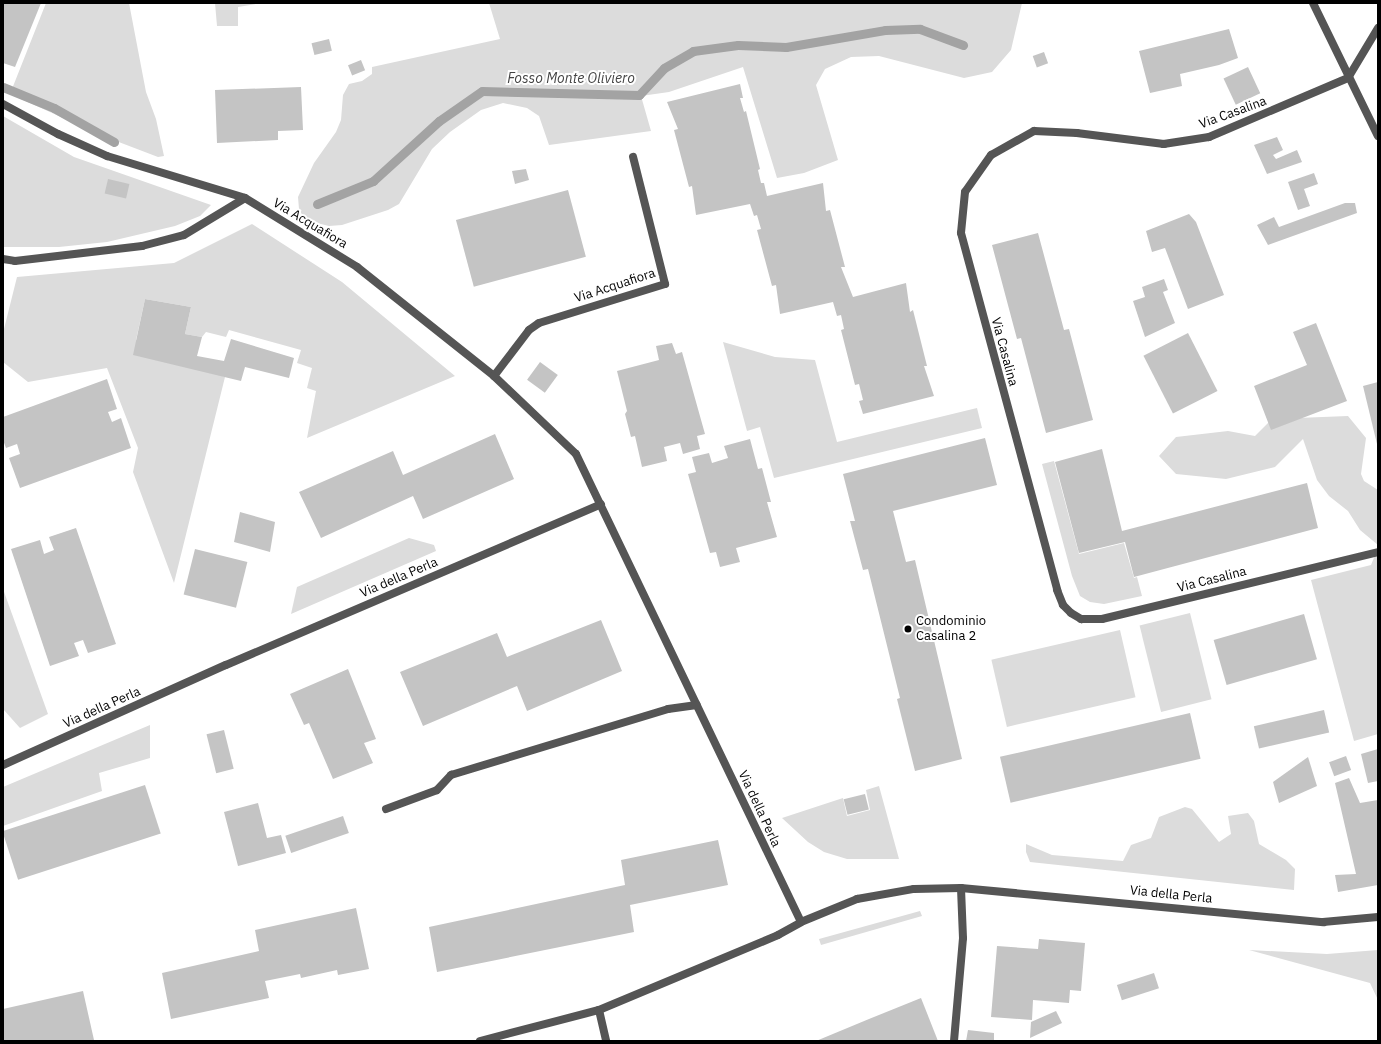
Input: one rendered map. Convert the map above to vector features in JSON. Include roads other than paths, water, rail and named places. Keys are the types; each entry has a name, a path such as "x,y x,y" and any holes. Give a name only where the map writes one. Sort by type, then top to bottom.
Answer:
{"street":[{"path":"1313,3 1348,78 1378,136"},
{"path":"1348,78 1378,28"},
{"name":"Via Casalina","path":"1348,78 1208,137 1164,144 1077,133 1034,131 991,155 965,192 961,233 1057,590 1063,606 1071,613 1081,618 1102,619 1378,552"},
{"name":"Via Acquafiora","path":"3,104 58,134 107,156 245,198 357,267 494,376 576,454 601,504"},
{"name":"Via Acquafiora","path":"494,376 530,330 539,323 665,284 633,157"},
{"path":"3,259 15,261 142,246 184,235 245,198"},
{"name":"Via della Perla","path":"3,765 226,665 601,504 801,922"},
{"path":"386,809 436,790 451,775 668,709 697,705"},
{"path":"954,1041 963,938 961,888"},
{"name":"Via della Perla","path":"480,1041 599,1010 778,935 801,922 857,899 914,889 961,888 1323,922 1378,917"},
{"path":"599,1010 606,1041"}],"waterway":[{"name":"Fosso Monte Oliviero","path":"317,204 373,181 439,121 482,91 639,95 664,68 693,51 738,45 786,47 885,30 920,29 963,45"},
{"path":"3,87 54,108 114,142"}],"place":[{"name":"Condominio Casalina 2","path":"908,629"}]}
